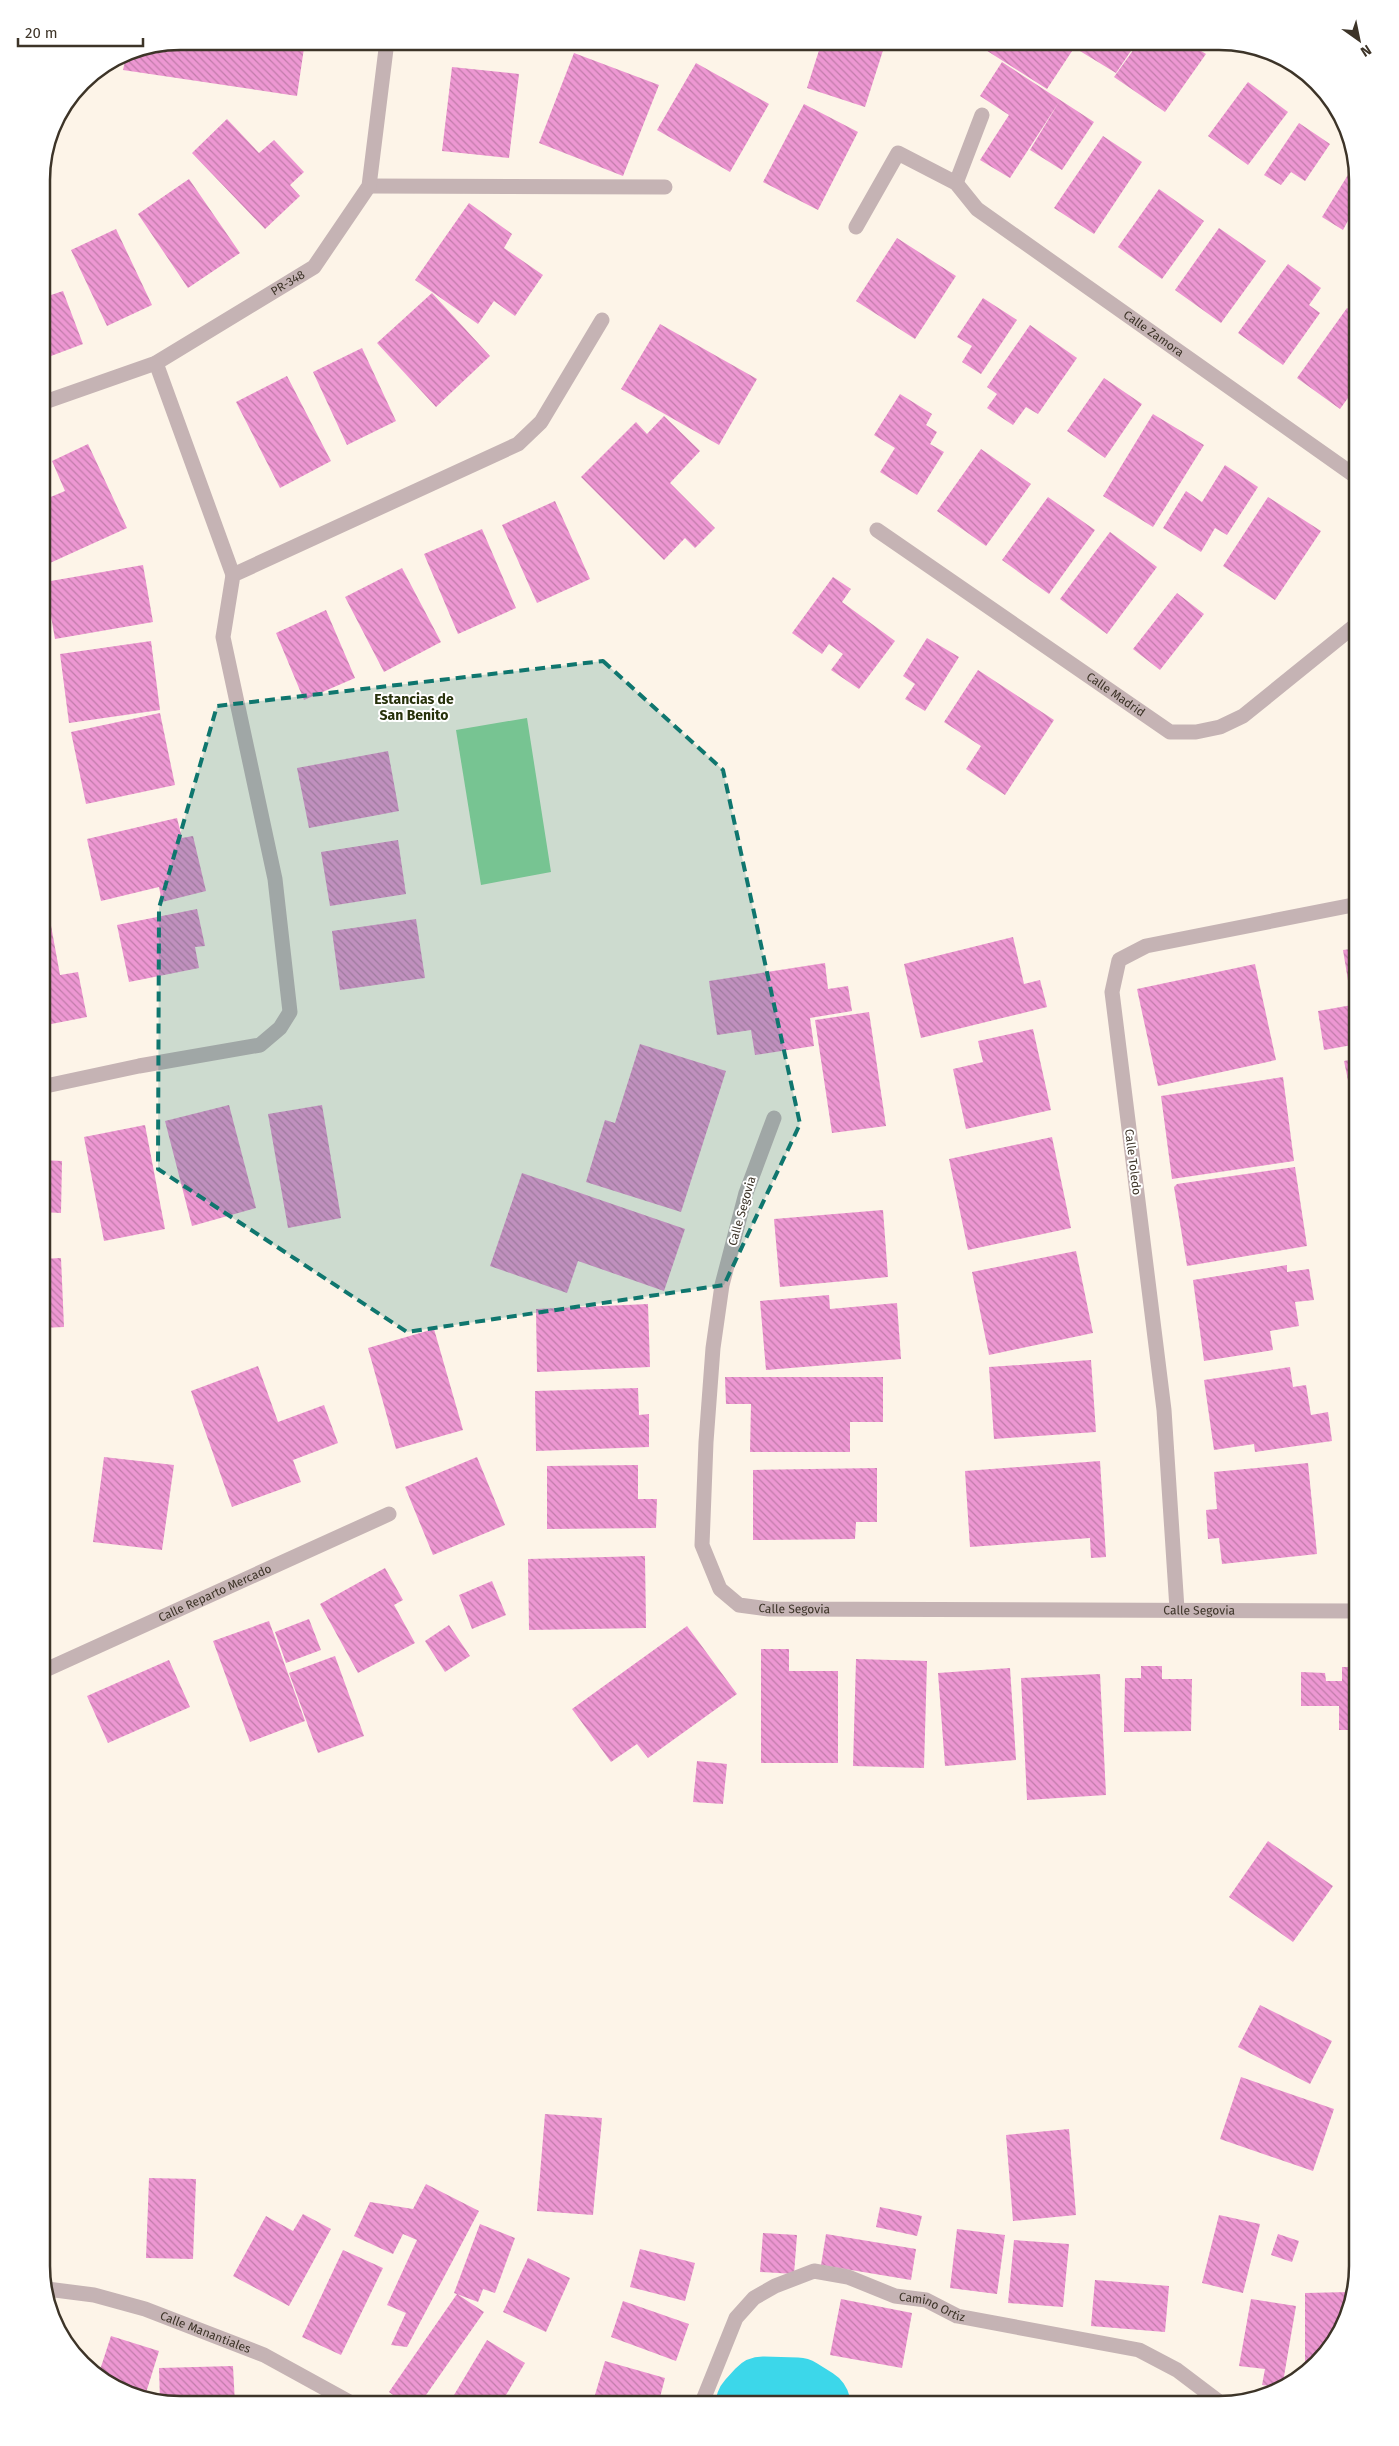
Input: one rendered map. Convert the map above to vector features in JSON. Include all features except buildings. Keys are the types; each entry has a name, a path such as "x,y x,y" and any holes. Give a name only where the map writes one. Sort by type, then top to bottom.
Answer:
{"street":[{"name":"PR-348","path":"50,400 156,363 314,267 369,186 386,50"},
{"path":"856,227 898,153 956,183 982,115"},
{"name":"Calle Zamora","path":"956,183 977,209 1349,472"},
{"path":"369,186 664,187"},
{"path":"233,575 518,444 541,422 602,320"},
{"path":"50,1085 260,1045 280,1028 290,1012 275,878 223,637 233,575 156,363"},
{"name":"Calle Madrid","path":"877,530 1170,732 1196,732 1220,727 1243,716 1349,630"},
{"name":"Calle Toledo","path":"1177,1609 1164,1410 1112,992 1119,960 1146,946 1349,906"},
{"name":"Calle Segovia","path":"774,1118 746,1193 722,1285 713,1348 706,1442 702,1545 720,1589 739,1605 769,1609 1349,1611"},
{"name":"Calle Reparto Mercado","path":"50,1668 389,1514"},
{"name":"Camino Ortiz","path":"705,2396 736,2318 754,2298 775,2286 814,2271 848,2277 895,2296 926,2300 958,2316 1139,2350 1177,2370 1211,2396"},
{"name":"Calle Manantiales","path":"52,2290 94,2295 145,2310 264,2355 340,2396"}],"highlighted area":[{"path":"603,661 723,770 800,1124 724,1285 407,1332 158,1169 159,908 217,706"}],"green space":[{"path":"527,718 551,872 481,885 456,730"}],"waterway":[{"path":"761,2396 763,2394 799,2396"}],"district":[{"name":"Estancias de San Benito","path":"414,708"}]}
